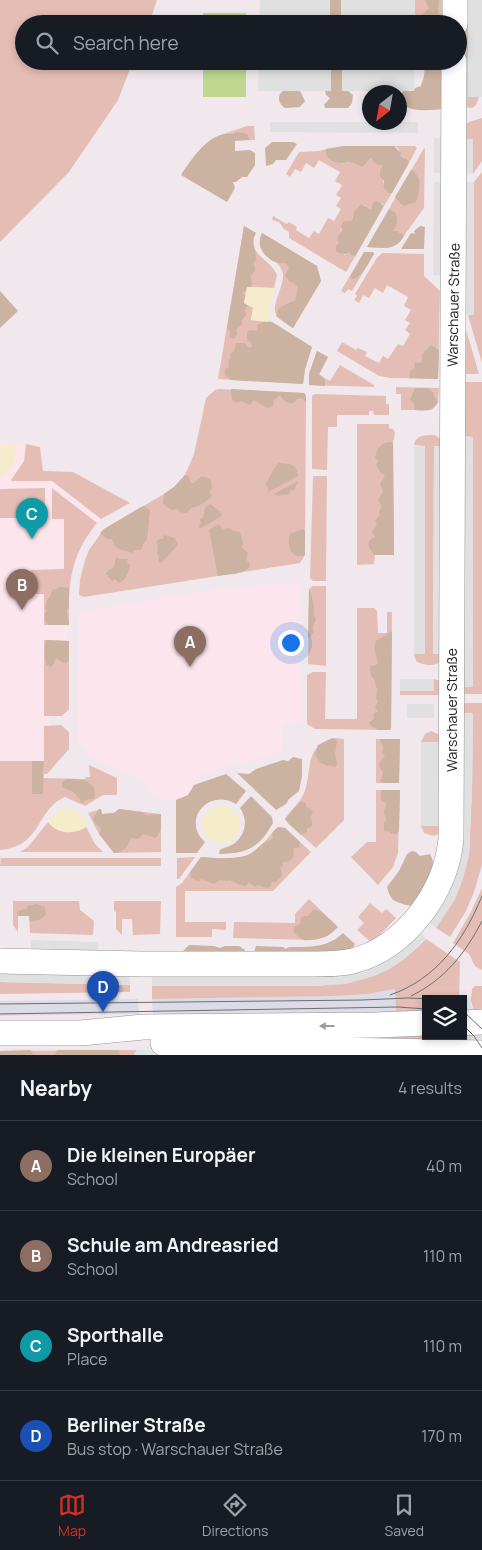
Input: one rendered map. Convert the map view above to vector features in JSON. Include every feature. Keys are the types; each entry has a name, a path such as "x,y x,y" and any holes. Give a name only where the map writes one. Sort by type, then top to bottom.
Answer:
{"street":[{"path":"455,0 455,15"},
{"name":"Warschauer Straße","path":"0,960 142,964 315,964 354,961 378,950 404,932 423,911 438,886 448,861 451,839 454,70"},
{"path":"467,1022 482,1022"},
{"path":"193,1042 422,1024"},
{"path":"0,1033 81,1033 129,1027 193,1042 294,1049 482,1053"},
{"path":"264,1055 294,1049"}],"shaded area":[{"path":"0,0 157,0 152,15 15,15 15,70 130,70 118,100 69,172 0,242"},
{"path":"260,0 330,0 330,15 259,15"},
{"path":"330,0 341,0 341,15 330,15"},
{"path":"341,0 415,0 415,15 341,15"},
{"path":"415,0 443,0 443,15 415,15"},
{"path":"425,0 439,0 439,15 422,15 429,8"},
{"path":"462,0 468,0 468,97 479,97 476,105 472,108 466,107 462,101 462,70 467,70 467,15 462,15"},
{"path":"468,0 482,0 482,97 468,97"},
{"path":"259,70 331,70 331,91 258,91"},
{"path":"331,70 342,70 342,90 348,91 353,95 352,103 348,108 325,108 324,105 330,98 326,95 325,91 331,90"},
{"path":"342,70 415,70 414,91 407,91 407,85 362,85 362,91 342,91"},
{"path":"424,70 442,70 441,109 420,110 407,107 407,91 414,91 415,88 421,86"},
{"path":"283,91 300,91 305,101 300,107 285,108 279,100"},
{"path":"482,118 482,161 473,174 473,140 461,139 463,126"},
{"path":"270,122 362,122 362,130 407,130 407,122 418,122 418,133 270,132"},
{"path":"247,126 254,126 255,140 250,140 236,132 223,134"},
{"path":"236,132 247,134 250,140 235,141 235,151 250,150 255,153 255,165 247,177 242,177 233,182 235,188 227,202 181,175 199,150 211,140 217,136"},
{"path":"434,138 447,138 447,173 434,173"},
{"path":"461,139 473,139 473,174 461,174"},
{"path":"272,142 293,142 297,144 286,160 276,160 273,164 266,166 265,148"},
{"path":"343,146 394,146 401,153 400,156 407,159 409,163 392,193 388,193 383,187 384,181 380,176 380,170 383,165 376,164 371,158 363,167 349,162 338,163 329,158 325,151 326,149"},
{"path":"394,146 415,146 417,148 409,163 407,159 400,156 399,149"},
{"path":"424,148 424,208 398,244 388,248 367,247"},
{"path":"326,149 325,151 330,157 338,163 349,162 363,167 371,158 384,165 383,187 388,193 392,193 384,206 382,203 371,209 364,205 353,215 352,220 344,221 339,236 340,244 344,255 349,253 355,257 346,272 289,238 289,232 279,222 272,220 273,216 287,224 289,222 297,227 296,230 309,238 314,231 319,234 328,218 334,221 341,209 336,206 341,198 336,195 342,185 335,181 340,172 319,160 314,168 306,163 301,172 295,169 290,177 286,174 299,152"},
{"path":"411,170 414,171 419,179 418,194 416,202 404,206 395,197"},
{"path":"482,172 482,363 468,315 474,315 474,182"},
{"path":"434,182 446,182 447,276 433,275"},
{"path":"462,182 474,182 474,315 462,315"},
{"path":"378,201 384,206 355,257 349,253 342,254 336,251 336,246 339,243 337,238 342,230 341,225 344,221 352,220 354,212 361,204 371,209 374,202"},
{"path":"389,209 396,213 397,216 397,223 393,231 398,231 404,236 397,244 388,248 367,247"},
{"path":"244,226 256,233 253,246 270,264 277,275 274,288 247,287 253,308 251,320 272,322 312,347 305,369 303,384 218,379"},
{"path":"244,226 256,233 253,241 256,254 255,262 253,263 255,271 250,276 251,287 247,287 246,291 242,292 245,296 244,303 248,305 245,309 246,315 242,320 242,324 236,330 237,334 234,339 230,338 230,331 227,328"},
{"path":"420,226 425,227 424,249 401,249 411,233 415,234 414,231"},
{"path":"262,233 317,266 321,281 293,328 284,323 276,314 275,304 283,274 279,265 262,251 260,241"},
{"path":"262,233 317,266 321,281 293,328 276,316 279,308 293,301 295,302 298,287 289,281 285,275 289,269 286,263 275,262 265,255 260,245"},
{"path":"364,252 373,252 374,254 352,291 348,289 345,293 341,291"},
{"path":"364,252 373,252 374,254 362,273 352,279 350,277"},
{"path":"382,253 424,254 424,276 440,291 438,379 379,376 337,351 342,342 356,350 358,348 367,352 365,356 379,363 383,356 388,359 398,344 403,346 410,334 405,330 410,323 405,320 411,310 404,306 408,297 387,285 383,293 375,288 369,298 363,295 359,303 354,300 357,296 355,294 376,259"},
{"path":"247,287 274,288 268,322 251,320 253,308 244,303"},
{"path":"0,291 18,311 0,328"},
{"path":"265,321 272,322 312,347 305,369 303,384 231,380 225,375 225,369 229,367 230,354 234,351 236,343 245,343 249,348 252,347 251,342 247,339 247,332 250,330 258,331 257,327 259,324"},
{"path":"464,323 479,374 460,374"},
{"path":"431,345 439,350 438,379 409,378 410,371 414,369 415,362 422,362 422,354"},
{"path":"317,351 328,357 319,375 330,381 340,365 374,385 374,387 309,385 309,374"},
{"path":"317,351 328,357 319,374 325,379 325,386 309,385 309,374"},
{"path":"460,382 482,382 482,694 459,694 459,687 473,687 473,437 460,436"},
{"path":"396,387 439,388 438,403 431,410 401,410 401,394 396,394"},
{"path":"415,388 427,388 433,392 438,401 432,409 415,410 414,404 410,400"},
{"path":"219,389 304,393 306,396 305,555 300,563 84,597 79,595 80,580 85,560 89,550 104,529 164,494 174,487 185,475 194,454 206,398"},
{"path":"231,389 304,393 306,402 302,398 297,399 294,403 287,402 280,395 274,400 273,406 267,408 254,400 250,405 241,401 237,403 232,400"},
{"path":"315,394 386,396 386,404 389,404 389,415 374,415 373,411 369,411 369,415 337,415 337,427 328,427 327,470 312,469 312,396"},
{"path":"357,424 389,424 389,428 395,432 393,443 394,555 375,555 374,564 357,565"},
{"path":"434,435 443,440 445,446 434,446 433,654 444,654 438,664 428,665 416,661 414,654 425,653 425,446 414,445 419,437"},
{"path":"460,436 473,437 473,687 459,687"},
{"path":"0,442 40,447 43,471 73,472 130,503 108,514 97,523 81,545 72,567 63,570 31,570 36,576 44,594 44,625 67,625 67,641 44,641 44,716 50,716 50,726 44,726 43,794 0,794"},
{"path":"390,442 393,443 394,555 374,555 369,544 371,539 375,537 372,532 377,525 375,521 380,515 379,512 382,506 378,500 383,492 380,484 385,475 381,473 376,465 378,461 375,458 380,447"},
{"path":"26,444 40,447 43,471 73,472 130,503 101,519 52,481 12,481 24,461"},
{"path":"16,445 16,455 11,467 0,476 0,446"},
{"path":"414,445 425,446 425,654 414,654"},
{"path":"434,446 445,446 444,654 433,654"},
{"path":"279,463 294,466 298,476 268,492 268,488 265,485"},
{"path":"185,475 188,476 191,483 194,483 200,477 206,477 211,480 212,488 209,492 212,496 203,504 191,508 187,513 179,512 178,509 171,510 163,504 164,494 174,487"},
{"path":"313,476 327,476 326,581 313,581 310,578"},
{"path":"298,481 294,490 290,490 289,494 278,496 274,494"},
{"path":"45,488 45,518 0,518 0,489"},
{"path":"52,488 97,523 81,547 72,571 69,596 69,625 44,625 44,594 36,594 36,577 31,577 31,570 64,569 64,519 52,519"},
{"path":"210,504 221,512 222,516 201,528 198,527 205,508"},
{"path":"143,506 150,510 147,540 144,542 141,550 134,550 132,553 119,549 115,546 112,539 107,539 100,533 104,529"},
{"path":"218,524 223,529 230,528 233,531 240,532 243,542 242,548 248,553 246,560 250,566 244,571 218,576 209,530"},
{"path":"303,529 305,531 305,555 300,556 293,553 289,547 289,538 290,534"},
{"path":"164,535 175,538 178,545 160,563 156,542 159,539 163,539"},
{"path":"116,557 128,559 127,563 130,565 125,578 119,583 115,579 112,581 106,574 114,567"},
{"path":"300,582 301,722 283,723 282,751 197,776 188,795 183,798 167,801 150,794 143,780 89,757 78,742 79,612 196,592"},
{"path":"313,586 326,586 326,666 308,664 309,589"},
{"path":"61,587 69,588 69,608 67,610 69,625 48,625 45,622 45,613 47,611 45,609 48,598 52,590"},
{"path":"309,589 316,619 313,627 314,632 308,639"},
{"path":"357,608 374,608 377,611 378,633 387,633 387,612 392,612 391,728 390,730 315,729 307,724 307,675 313,672 326,672 325,719 357,719"},
{"path":"392,631 391,728 390,730 378,730 370,725 370,722 374,719 373,715 375,712 378,712 375,707 378,701 376,699 377,689 371,676 370,666 378,663 374,648 376,641"},
{"path":"44,640 69,641 69,709 62,716 44,716"},
{"path":"46,640 69,641 69,661 64,663 56,658 50,667 46,664"},
{"path":"400,679 434,679 434,691 400,691"},
{"path":"434,679 440,681 445,695 400,695 400,691 434,691"},
{"path":"459,703 482,703 482,865 466,911 450,937 436,928 455,899 469,855 472,789 473,713 459,713"},
{"path":"407,704 434,704 434,718 407,718"},
{"path":"459,713 473,713 469,855 455,899 436,928 426,919"},
{"path":"61,725 69,732 69,749 47,774 44,774 44,726"},
{"path":"431,731 442,736 444,742 421,742 425,734"},
{"path":"333,738 344,739 344,820 316,848 285,819 304,793 313,754 324,742"},
{"path":"333,738 337,741 335,754 337,764 335,767 321,763 315,755 318,745"},
{"path":"376,739 400,739 399,783 376,783"},
{"path":"380,739 400,739 399,783 383,783 380,781 383,773 379,763 385,756 382,753 383,748"},
{"path":"421,742 444,742 444,826 421,826"},
{"path":"293,757 302,759 302,776 299,791 286,804 276,810 237,773 249,774 256,769 283,760 288,761"},
{"path":"0,761 32,761 32,793 43,794 43,778 85,779 90,777 89,765 117,778 117,795 103,795 85,806 65,797 48,810 32,835 24,842 14,847 0,850"},
{"path":"32,761 44,761 43,794 32,794"},
{"path":"226,774 246,791 236,804 226,800 216,800 208,803 201,809 197,816 196,825 198,834 205,842 197,853 176,853 176,800 188,795 194,785"},
{"path":"66,779 82,780 91,784 95,792 94,799 81,803 75,793 62,787 62,782"},
{"path":"376,790 400,790 398,853 393,867 378,885 351,857 367,842 376,842"},
{"path":"381,790 400,790 399,831 396,834 384,831 384,822 387,820 384,810 387,804 381,800"},
{"path":"251,796 272,817 273,823 262,839 251,848 245,851 219,854 220,850 233,844 242,835 245,822 240,808"},
{"path":"302,801 313,812 310,817 312,826 301,835 285,819"},
{"path":"221,805 234,811 240,824 234,837 221,843 208,837 202,824 208,811"},
{"path":"65,808 81,813 87,822 86,827 81,830 66,832 52,826 48,822 55,814"},
{"path":"101,809 102,814 114,813 119,809 161,814 161,852 114,853 99,834 88,813"},
{"path":"101,809 102,814 114,813 119,809 141,812 146,815 161,814 161,830 156,838 143,834 138,839 131,838 125,848 114,853 99,834 101,828 95,823 93,818"},
{"path":"48,822 56,829 66,832 81,830 86,827 95,844 103,852 20,852 28,847"},
{"path":"421,826 444,826 441,833 434,836 424,833"},
{"path":"278,827 285,828 311,852 273,891 185,891 185,922 226,922 226,930 212,929 212,937 176,937 176,887 182,883 201,857 237,858 250,854 259,848"},
{"path":"278,827 285,828 300,842 299,848 294,848 292,859 283,862 280,868 281,877 276,882 272,882 270,887 258,885 255,887 249,882 246,886 240,885 229,880 220,880 214,884 201,879 199,882 191,878 190,872 201,857 243,857 271,840 273,837 272,833"},
{"path":"412,851 420,856 430,854 433,860 429,880 415,906 393,900 387,887 399,871 407,854"},
{"path":"1,855 1,858 161,858 161,866 0,866"},
{"path":"195,857 179,879 177,879 177,858"},
{"path":"482,888 482,970 475,966 469,954 453,943"},
{"path":"309,899 338,927 326,937 310,940 233,938 234,922 295,923 295,914"},
{"path":"13,901 79,901 80,910 94,921 93,935 30,933 29,916 18,916 18,932 13,925"},
{"path":"114,901 161,901 160,934 133,935 132,919 122,919 122,935 116,929"},
{"path":"370,903 382,913 386,909 396,918 372,943 357,930 364,923 358,917"},
{"path":"37,904 45,907 46,914 40,920 30,921 29,916 18,916 17,912"},
{"path":"315,909 323,913 338,927 322,938 303,940 294,933 293,927 300,924 301,918 308,916"},
{"path":"417,928 426,939 403,960 388,970 374,976 346,984 308,986 152,986 152,972 319,972"},
{"path":"343,933 355,944 351,951 254,952 256,946 283,947 286,949 289,947 318,946 331,942"},
{"path":"426,939 460,962 459,995 422,995 422,1017 379,1018 378,1012 396,1011 395,989 368,994 338,996 152,999 152,986 308,986 342,983 372,976 387,969 413,951"},
{"path":"31,940 98,942 98,955 31,953"},
{"path":"189,945 220,948 239,946 245,950 245,953 187,954 183,951"},
{"path":"0,968 129,972 130,985 0,982"},
{"path":"0,982 130,985 130,992 0,994"},
{"path":"92,984 122,985 124,989 123,992 90,993"},
{"path":"475,986 482,986 482,1014 475,1015 471,1000 472,989"},
{"path":"395,989 396,1012 153,1015 152,999 338,996 368,994"},
{"path":"138,999 139,1014 0,1016 0,1001"},
{"path":"467,1027 482,1027 482,1040 467,1040"},
{"path":"422,1028 422,1040 396,1040 390,1036"},
{"path":"31,1050 33,1055 0,1055 0,1051"},
{"path":"57,1050 119,1050 120,1055 55,1055"},
{"path":"137,1050 134,1055 0,1055 0,1051"},
{"path":"137,1050 152,1050 163,1055 134,1055"}],"green space":[{"path":"203,13 246,13 246,15 203,15"},
{"path":"203,70 246,70 246,97 203,97"}],"tram line":[{"path":"390,995 422,979 447,956 467,928 482,896"},
{"path":"411,996 434,982 452,965 461,955 482,921"},
{"path":"0,1004 422,999"},
{"path":"0,1014 398,1007 422,1009"},
{"path":"467,1015 482,1029"},
{"path":"467,1029 482,1048"}],"place":[{"name":"Sporthalle","path":"32,539"},
{"name":"Schule am Andreasried","path":"22,610"},
{"name":"Die kleinen Europäer","path":"190,667"},
{"name":"Berliner Straße","path":"103,1012"}]}
